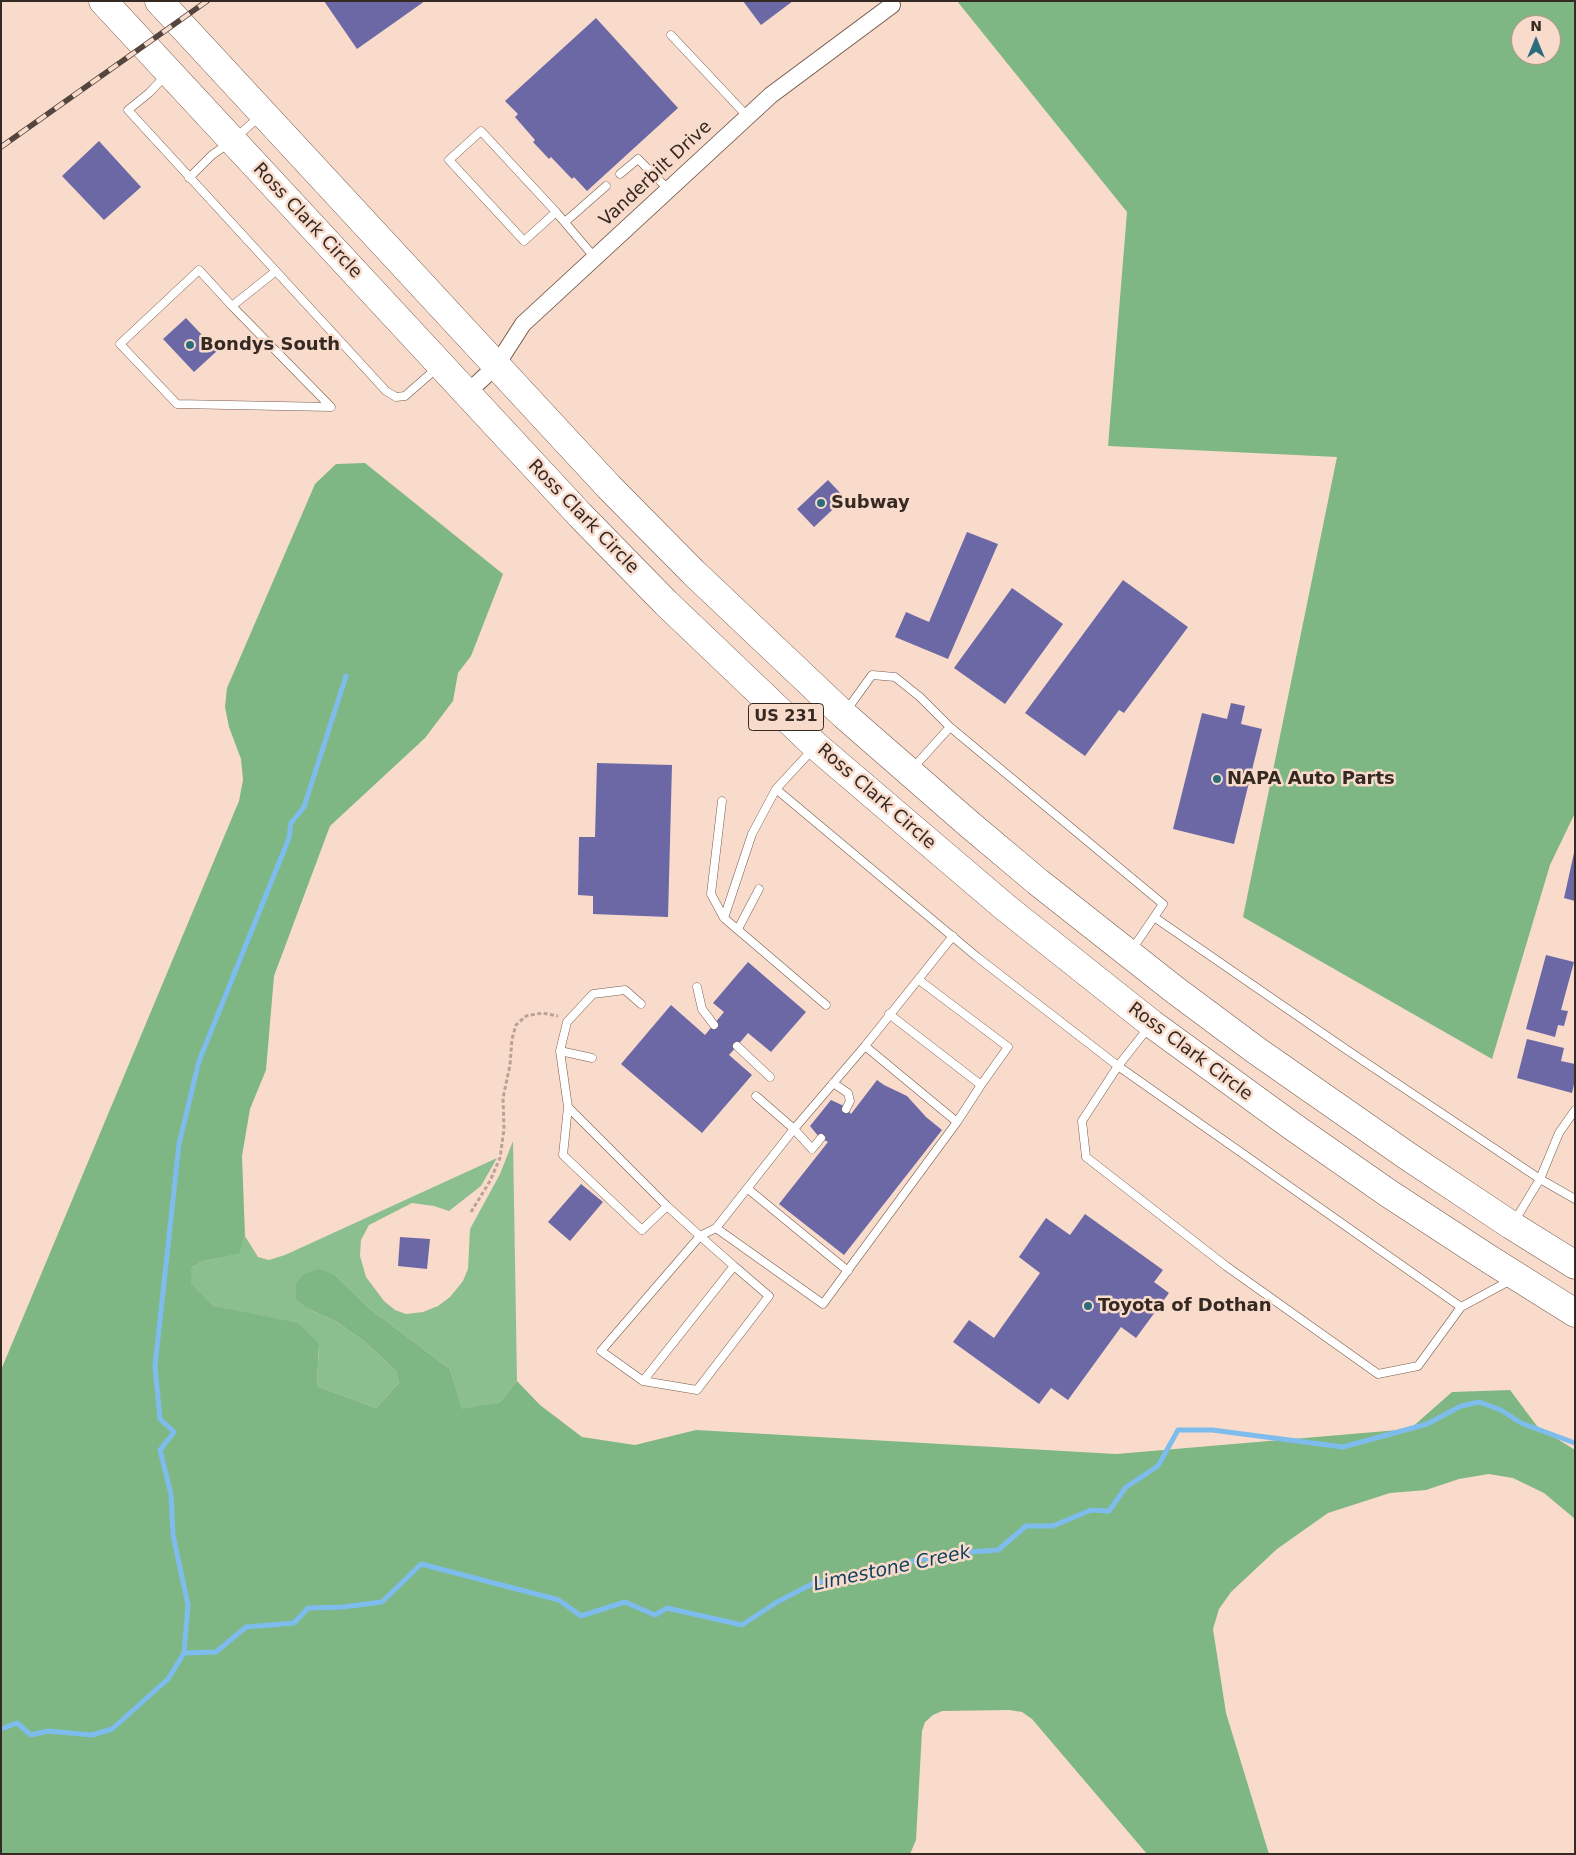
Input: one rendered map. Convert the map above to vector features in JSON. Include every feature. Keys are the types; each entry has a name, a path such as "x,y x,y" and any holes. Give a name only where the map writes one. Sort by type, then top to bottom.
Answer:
{"highway":[{"name":"Ross Clark Circle","path":"103,1 580,515 666,603 816,746 1006,908 1152,1024 1292,1126 1489,1259 1575,1313"},
{"name":"US 231","path":"159,1 609,487 694,573 844,715 1038,882 1175,990 1299,1080 1511,1225 1575,1265"},
{"path":"666,603 694,573"},
{"path":"816,746 844,715"},
{"path":"1152,1024 1175,990"},
{"path":"1489,1259 1511,1225"}],"street":[{"name":"Vanderbilt Drive","path":"467,393 496,366 523,324 771,95 892,5"}],"lane":[{"path":"671,35 748,117"},
{"path":"168,72 149,93 128,110 386,391 396,397 405,396 440,364"},
{"path":"189,178 212,155 232,141 263,113"},
{"path":"556,212 524,241 449,160 481,131 556,212 565,222 595,258"},
{"path":"620,174 638,159 669,190"},
{"path":"565,222 606,186"},
{"path":"199,270 232,306 324,400 331,407 177,404 120,344 199,270"},
{"path":"232,306 276,271"},
{"path":"844,715 872,675 895,677 920,697 950,727 1163,904 1128,954"},
{"path":"909,772 950,727"},
{"path":"724,918 752,834 776,789 816,746"},
{"path":"776,789 953,936 1118,1066 1461,1307"},
{"path":"722,801 711,894 724,918 826,1005"},
{"path":"738,929 759,889"},
{"path":"1154,917 1540,1179 1575,1199"},
{"path":"568,1107 667,1206 700,1236 734,1266 769,1296 697,1390 643,1381 601,1351 700,1236 716,1228 794,1129 865,1046 953,936"},
{"path":"716,1228 823,1304 958,1122 1008,1047 919,980"},
{"path":"697,987 702,1009 714,1025"},
{"path":"641,1004 625,990 593,994 567,1022 560,1051 568,1107 563,1155 642,1230 667,1206"},
{"path":"889,1014 981,1085"},
{"path":"1152,1024 1118,1066 1082,1121 1086,1157 1226,1266 1378,1374 1418,1366 1461,1307 1517,1276"},
{"path":"737,1046 770,1077"},
{"path":"865,1046 958,1122"},
{"path":"560,1051 592,1058"},
{"path":"833,1083 848,1093 850,1101 846,1109"},
{"path":"756,1096 794,1129 812,1149 821,1138"},
{"path":"1511,1225 1540,1179 1559,1132 1575,1110"},
{"path":"748,1189 848,1270"},
{"path":"643,1381 734,1266"}],"path":[{"path":"471,1212 490,1181 500,1158 504,1129 503,1098 516,1025 526,1016 542,1013 558,1016 567,1022"}],"green space":[{"path":"957,1 1575,1 1575,813 1550,865 1492,1059 1243,917 1337,457 1108,446 1127,212"},
{"path":"365,463 503,574 471,656 458,673 453,701 425,738 330,826 274,976 266,1070 250,1109 242,1156 245,1236 239,1254 204,1261 192,1267 191,1284 214,1306 298,1323 319,1344 317,1386 376,1408 399,1383 396,1371 365,1342 337,1322 308,1309 296,1299 296,1283 304,1274 319,1269 335,1275 369,1308 450,1369 462,1409 500,1402 517,1381 540,1405 582,1437 635,1445 696,1430 1116,1454 1410,1429 1452,1392 1510,1390 1537,1426 1575,1450 1575,1519 1544,1493 1513,1478 1489,1474 1459,1479 1426,1490 1390,1493 1328,1513 1277,1549 1231,1592 1219,1609 1213,1629 1226,1713 1269,1854 1147,1854 1032,1719 1022,1712 1009,1710 942,1711 933,1715 925,1722 922,1731 916,1840 910,1854 1,1854 1,1370 239,801 243,780 241,759 229,727 225,707 227,688 315,484 336,464"},
{"path":"513,1141 517,1381 500,1402 462,1410 450,1369 369,1308 335,1275 308,1309 337,1322 365,1342 396,1371 399,1383 376,1408 317,1386 319,1344 248,1314 214,1306 190,1284 192,1267 204,1261 238,1254 245,1236 258,1257 269,1260 285,1255 497,1158 481,1186 449,1211 434,1206 412,1203 369,1225 361,1240 360,1256 366,1277 384,1301 395,1310 406,1314 423,1312 438,1306 450,1297 463,1281 468,1269 470,1229 500,1174"}],"building":[{"path":"324,1 425,1 357,49"},
{"path":"743,1 793,1 761,25"},
{"path":"596,18 678,108 587,191 574,177 572,179 551,157 549,159 533,142 535,140 515,117 518,114 505,101"},
{"path":"99,141 141,187 104,220 62,176"},
{"name":"Bondys South","path":"186,318 217,351 194,372 163,339"},
{"name":"Subway","path":"828,480 845,498 814,527 797,509"},
{"path":"967,532 998,544 948,659 895,637 906,612 929,622"},
{"path":"1123,580 1188,627 1124,713 1119,710 1085,756 1025,713"},
{"path":"1012,588 1063,624 1005,704 954,668"},
{"name":"NAPA Auto Parts","path":"1231,703 1245,706 1241,724 1262,729 1234,844 1173,829 1202,713 1227,719"},
{"path":"597,763 672,765 668,917 593,914 593,896 578,895 579,837 595,837"},
{"path":"1575,853 1575,901 1564,898"},
{"path":"1546,955 1574,962 1561,1010 1568,1011 1564,1026 1558,1025 1555,1037 1526,1029"},
{"path":"748,962 806,1012 771,1052 748,1033 729,1055 752,1075 702,1133 621,1064 671,1005 705,1035 724,1012 713,1003"},
{"path":"1527,1039 1564,1048 1561,1061 1575,1064 1575,1080 1572,1093 1517,1078"},
{"path":"877,1080 907,1096 926,1117 942,1130 844,1255 779,1204 828,1142 819,1137 810,1126 831,1100 844,1106 851,1114"},
{"path":"581,1184 603,1202 570,1241 548,1222"},
{"name":"Toyota of Dothan","path":"1085,1214 1163,1270 1154,1282 1169,1293 1136,1338 1121,1327 1068,1400 1051,1388 1039,1404 953,1342 969,1320 994,1338 1040,1273 1019,1257 1046,1218 1070,1235"},
{"path":"400,1237 430,1239 427,1269 398,1266"}],"waterway":[{"path":"184,1653 188,1605 173,1535 171,1494 160,1450 174,1432 160,1419 155,1366 179,1144 199,1061 289,838 291,823 304,807 346,676"},
{"name":"Limestone Creek","path":"1,1729 17,1723 31,1735 48,1731 92,1735 112,1729 168,1679 184,1653 216,1652 246,1627 294,1623 308,1608 343,1607 382,1602 421,1564 559,1600 581,1616 625,1602 655,1615 667,1608 742,1625 777,1602 816,1582 846,1580 903,1563 954,1553 998,1550 1026,1526 1053,1526 1091,1510 1109,1511 1126,1487 1158,1466 1178,1430 1212,1430 1343,1447 1427,1424 1461,1406 1479,1402 1501,1410 1521,1423 1575,1443"}],"railway":[{"path":"1,147 207,1"}],"place":[{"name":"Bondys South","path":"190,345"},
{"name":"Subway","path":"821,503"},
{"name":"NAPA Auto Parts","path":"1217,779"},
{"name":"Toyota of Dothan","path":"1088,1306"}]}
